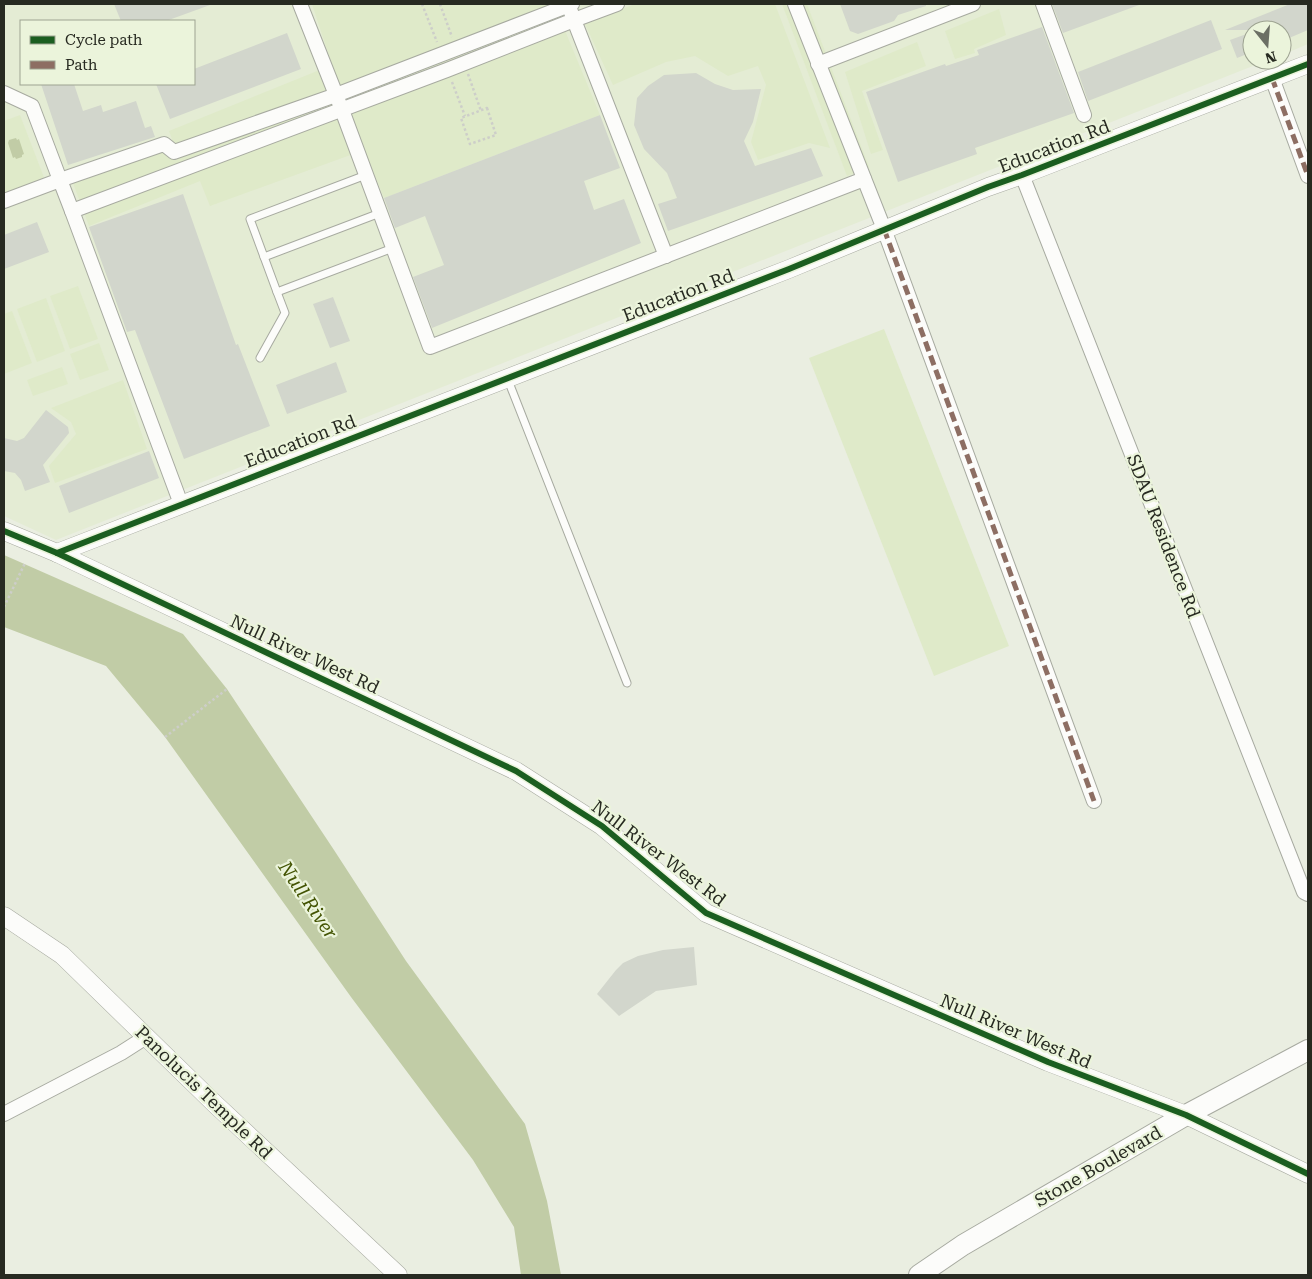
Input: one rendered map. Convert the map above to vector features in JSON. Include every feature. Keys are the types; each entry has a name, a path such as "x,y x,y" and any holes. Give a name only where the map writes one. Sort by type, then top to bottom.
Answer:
{"main road":[{"name":"Stone Boulevard","path":"919,1275 963,1245 1186,1115 1308,1050"}],"street":[{"path":"300,4 342,110 430,346 864,179"},
{"path":"4,201 164,144 174,152 336,95 569,4 666,256"},
{"path":"72,211 617,4"},
{"path":"795,4 884,229 1094,801"},
{"path":"818,64 973,4"},
{"path":"1043,4 1084,115"},
{"name":"Education Rd","path":"57,552 789,268 988,187 1022,176 1308,64"},
{"path":"1272,78 1308,176"},
{"path":"4,93 32,106 181,504"},
{"name":"SDAU Residence Rd","path":"1022,176 1304,892 1308,894"},
{"name":"Null River West Rd","path":"4,531 57,552 516,771 602,826 706,913 1048,1062 1186,1115 1308,1174"},
{"name":"Panolucis Temple Rd","path":"4,916 62,954 215,1104 398,1275"},
{"path":"4,1114 121,1053 146,1036"}],"lane":[{"path":"260,358 285,313 250,219 366,175"},
{"path":"264,256 380,212"},
{"path":"277,292 393,248"},
{"path":"507,377 627,682"}],"path":[{"path":"487,108 496,135 470,144 461,118 487,108"},
{"path":"4,607 25,563"},
{"path":"165,737 227,689"}],"shaded area":[{"path":"4,4 1308,4 1308,44 1292,51 1292,20 1242,20 1243,70 56,540 4,516"},
{"path":"312,4 554,4 600,115 384,198 364,150 210,206 200,181 89,226 73,183 174,145 169,131 332,65"},
{"path":"635,4 775,4 830,148 809,143 758,160 751,142 766,85 758,66 728,76 695,56 666,62 613,85 585,24"},
{"path":"782,4 807,4 869,167 847,176"},
{"path":"999,9 1006,35 974,49 975,53 955,59 945,31"},
{"path":"917,42 926,66 862,91 883,150 871,154 845,72"},
{"path":"20,115 45,180 4,196 4,121"},
{"path":"78,286 98,339 70,349 50,296"},
{"path":"46,298 65,351 37,362 17,309"},
{"path":"12,311 32,363 4,374 4,314"},
{"path":"884,329 1009,646 934,676 809,358"},
{"path":"99,343 109,370 80,380 70,354"},
{"path":"62,367 68,384 33,396 27,380"},
{"path":"123,380 147,449 55,483 49,466 76,434 71,422 51,408"}],"water":[{"path":"16,138 17,140 19,139 24,154 16,159 15,157 13,158 8,143 9,140"},
{"name":"Null River","path":"4,555 183,634 227,689 406,961 525,1124 547,1201 561,1275 521,1275 514,1227 473,1160 351,997 165,737 106,666 4,627"}],"building":[{"path":"114,4 210,4 169,20 121,20"},
{"path":"840,4 926,4 926,6 898,15 894,21 858,34 850,31"},
{"path":"1052,4 1139,4 1139,5 1063,33"},
{"path":"1290,4 1308,4 1308,30 1292,37 1292,20 1250,20"},
{"path":"1211,20 1222,49 1088,101 1078,72"},
{"path":"1242,23 1242,30 1225,30"},
{"path":"1042,27 1074,113 975,148 977,154 898,182 866,92 945,64 946,66 979,55 977,50"},
{"path":"287,33 301,69 170,119 156,85 195,85 195,69"},
{"path":"1242,36 1242,56 1237,58 1230,40"},
{"path":"696,73 715,84 733,90 761,89 753,122 744,141 755,166 811,148 823,176 668,231 658,204 677,198 667,173 644,149 634,125 637,98 648,86 664,75"},
{"path":"41,85 74,85 83,111 101,105 103,112 136,101 145,128 151,126 155,137 68,165"},
{"path":"600,115 620,168 584,181 594,210 624,199 641,243 432,328 413,277 444,265 425,216 395,228 384,198"},
{"path":"183,194 236,345 238,344 270,426 184,459 135,330 127,332 89,227"},
{"path":"37,222 49,252 4,269 4,235"},
{"path":"333,297 350,341 330,348 313,304"},
{"path":"336,362 347,392 287,414 276,385"},
{"path":"46,410 68,427 69,433 43,465 50,482 25,491 21,480 15,473 4,471 4,438 17,441 24,438"},
{"path":"149,451 159,478 69,513 59,486"},
{"path":"694,947 697,985 656,991 619,1016 597,994 623,963 638,956 663,950"}],"marked path":[{"path":"1272,78 1308,176"},
{"path":"884,229 1094,801"}],"cycle path":[{"path":"57,553 789,269 988,187 1308,64"},
{"path":"4,531 57,553 516,771 602,826 706,913 1048,1062 1186,1115 1308,1174"}]}
